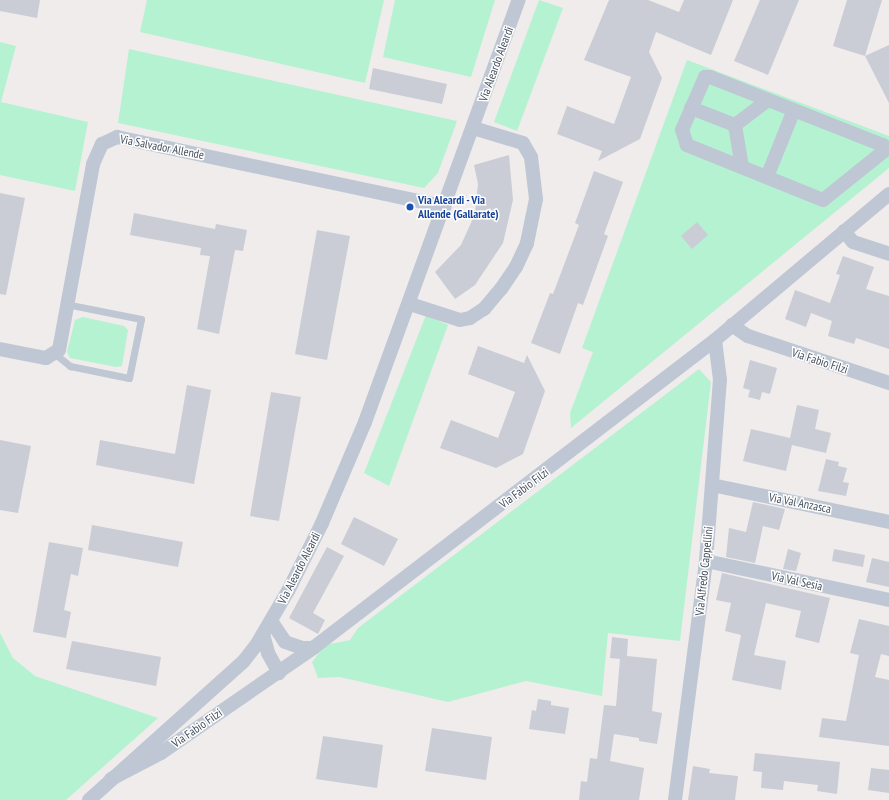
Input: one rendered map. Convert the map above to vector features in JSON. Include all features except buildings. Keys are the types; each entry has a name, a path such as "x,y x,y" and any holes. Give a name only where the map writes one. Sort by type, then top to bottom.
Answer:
{"street":[{"name":"Via Aleardo Aleardi","path":"111,779 242,662 263,634 288,591 341,482 410,304 519,0"},
{"path":"705,77 768,100 883,145 884,151 823,200 687,145 682,130 705,77"},
{"path":"736,125 768,100"},
{"path":"691,108 736,125"},
{"path":"767,177 794,110"},
{"path":"736,125 742,167"},
{"path":"410,304 460,320 470,318 484,309 500,289 516,267 527,243 536,199 531,157 523,143 473,128"},
{"name":"Via Salvador Allende","path":"54,353 59,350 92,164 102,144 118,137 445,207"},
{"name":"Via Fabio Filzi","path":"111,779 161,753 279,673 313,648 715,340 889,194"},
{"path":"844,231 853,242 889,254"},
{"name":"Via Fabio Filzi","path":"732,325 748,336 889,383"},
{"name":"Via Alfredo Cappellini","path":"675,800 706,561 720,380 715,340"},
{"path":"0,349 46,358 54,353"},
{"name":"Via Val Anzasca","path":"712,485 889,522"},
{"name":"Via Val Sesia","path":"706,561 889,600"},
{"path":"271,621 285,642 285,659 279,673"},
{"path":"263,634 265,647 279,673"},
{"path":"285,642 302,648 313,648"},
{"path":"89,800 111,779"}],"lane":[{"path":"54,353 70,366 129,378 141,319 66,304"}],"green space":[{"path":"147,0 384,0 365,83 140,32"},
{"path":"395,0 495,0 471,77 383,57"},
{"path":"539,0 563,8 517,131 494,122"},
{"path":"0,42 16,46 1,102 88,122 75,191 0,175"},
{"path":"129,49 457,121 438,173 424,188 118,123"},
{"path":"687,60 889,136 889,168 571,428 570,413 593,352 582,348"},
{"path":"426,315 448,325 389,486 364,473"},
{"path":"83,317 124,326 128,330 122,366 116,367 70,358 67,352 75,320"},
{"path":"699,369 711,382 680,641 608,633 602,696 526,681 448,702 340,677 318,678 312,662 325,645 350,640 358,628"},
{"path":"0,633 13,658 35,676 158,718 66,800 0,800"}],"place":[{"name":"Via Aleardi - Via Allende (Gallarate)","path":"410,207"}]}
